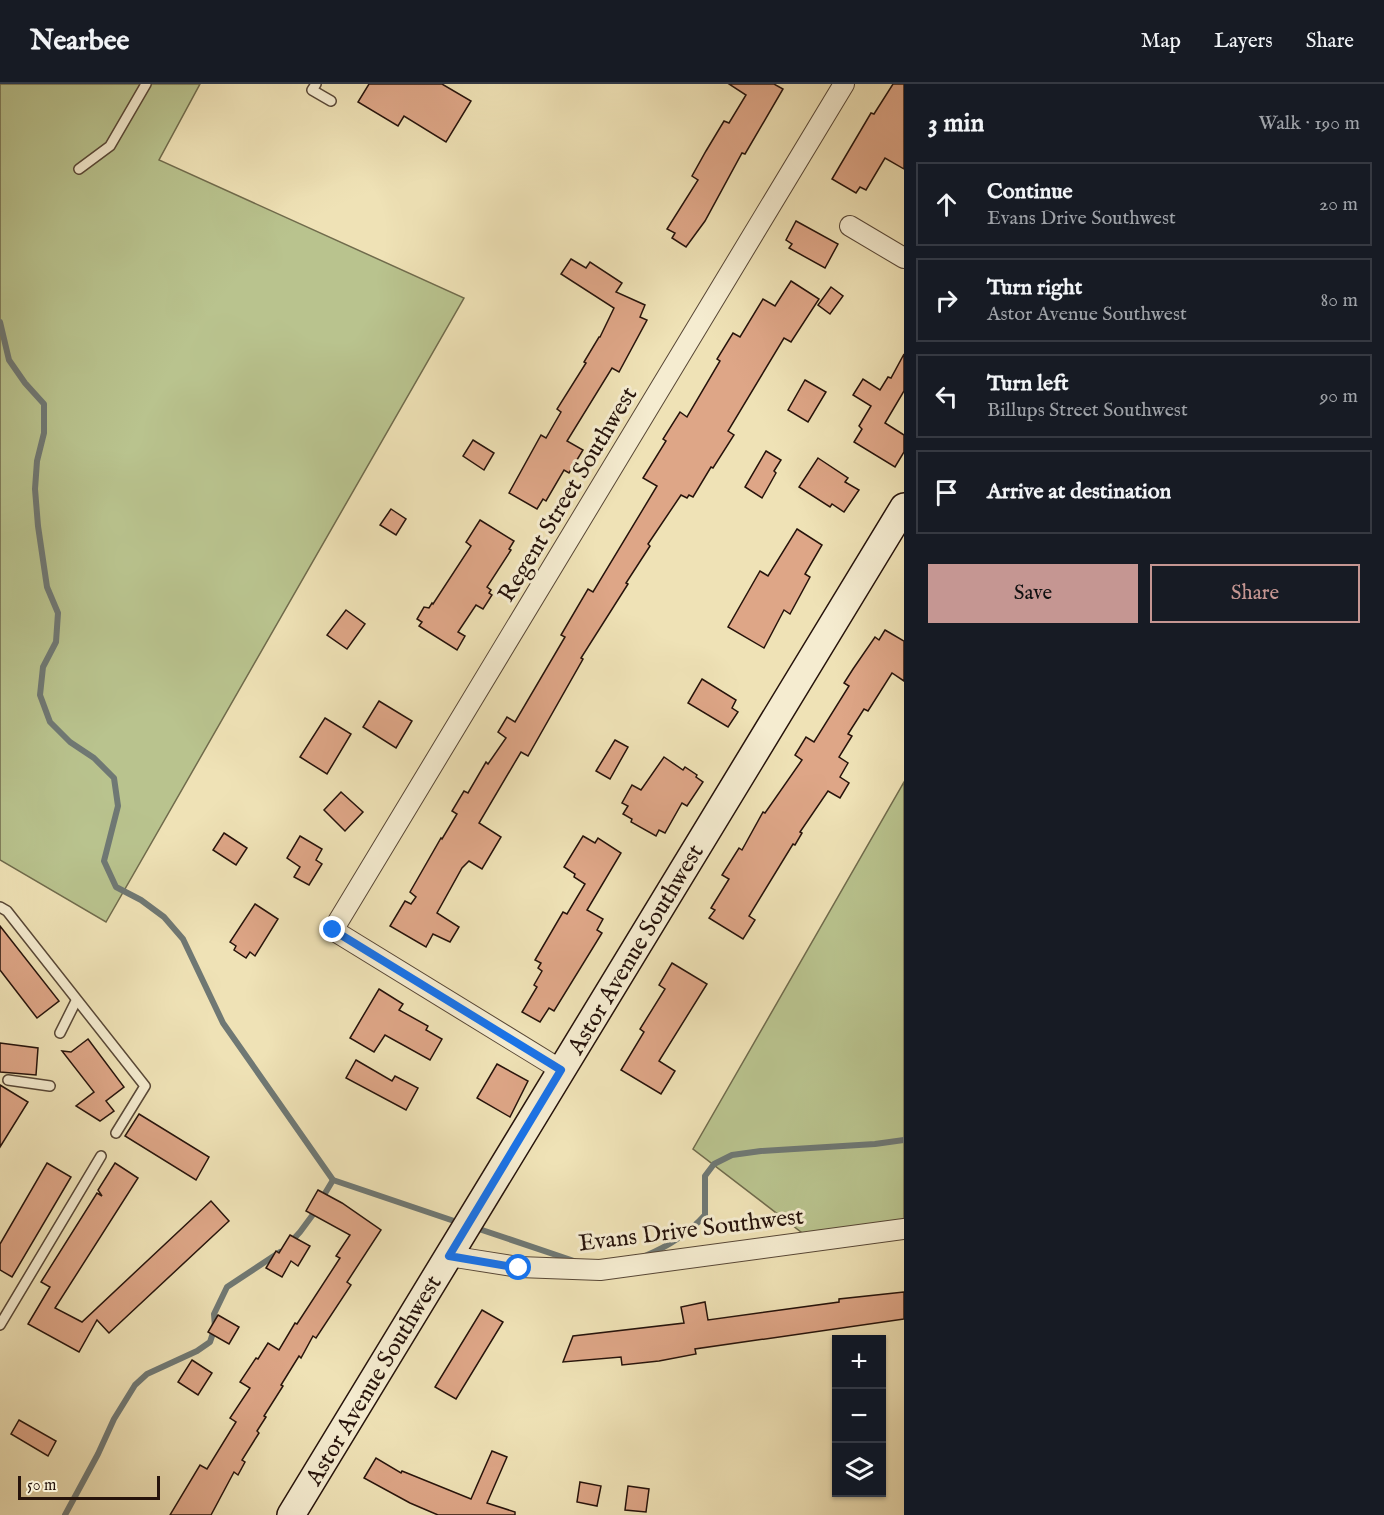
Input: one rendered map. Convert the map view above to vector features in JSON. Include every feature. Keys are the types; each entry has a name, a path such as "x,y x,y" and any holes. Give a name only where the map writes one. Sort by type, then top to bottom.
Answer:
{"street":[{"name":"Regent Street Southwest","path":"561,1070 333,930 844,84"},
{"path":"850,225 904,258"},
{"name":"Astor Avenue Southwest","path":"292,1515 904,507"},
{"name":"Evans Drive Southwest","path":"449,1256 519,1268 600,1270 904,1229"}],"lane":[{"path":"79,169 110,146 146,84"},
{"path":"316,84 312,90 332,101"},
{"path":"0,907 7,911 145,1086 116,1133"},
{"path":"60,1033 76,1000"},
{"path":"8,1080 50,1086"},
{"path":"0,1325 101,1156"}],"green space":[{"path":"0,84 200,84 159,160 464,298 106,922 0,860"},
{"path":"904,782 904,1228 814,1242 693,1149"}],"building":[{"path":"369,84 442,84 471,101 446,142 404,116 398,126 358,102"},
{"path":"729,84 774,84 783,89 745,154 742,153 705,221 686,247 672,238 675,233 667,229 698,180 692,176 706,151 724,121 729,123 746,95"},
{"path":"893,84 904,84 904,169 885,158 866,190 860,187 856,193 832,179 871,113 874,114"},
{"path":"796,221 838,244 825,268 789,248 792,244 786,240"},
{"path":"571,259 586,268 590,262 622,283 616,292 645,305 640,317 647,320 619,372 612,368 567,441 583,450 569,473 564,470 546,501 543,499 537,509 509,493 541,435 546,438 561,412 557,409 586,363 584,362 600,337 614,308 561,274"},
{"path":"791,281 819,299 791,342 784,338 728,431 734,435 693,497 689,495 687,498 681,495 648,544 650,546 581,658 583,659 528,756 521,752 479,823 501,837 482,869 469,861 462,868 437,913 459,927 450,942 433,934 426,947 390,926 405,901 411,904 416,897 410,892 457,814 452,811 464,791 468,793 486,762 488,764 506,738 498,732 507,717 515,722 565,637 561,635 588,589 593,592 657,486 643,478 666,441 663,439 680,412 687,417 720,361 717,359 733,333 740,337 763,299 775,306"},
{"path":"831,287 843,296 830,314 818,305"},
{"path":"904,354 904,391 885,423 904,435 904,452 895,467 854,442 862,429 859,426 871,406 853,395 863,379 880,390 888,377 891,378"},
{"path":"805,380 826,392 808,422 788,410"},
{"path":"473,440 494,453 484,470 463,456"},
{"path":"766,451 781,460 762,498 745,487"},
{"path":"818,458 848,478 845,482 859,490 844,512 832,504 830,507 799,487"},
{"path":"391,509 406,519 396,535 380,525"},
{"path":"480,520 514,541 509,549 511,550 487,587 491,590 489,593 492,595 483,609 476,605 458,632 465,636 457,650 419,626 422,622 417,619 424,607 429,608 433,604 471,546 466,542"},
{"path":"797,529 822,545 805,574 810,577 790,614 784,610 764,648 728,627 760,571 768,576"},
{"path":"346,610 365,624 347,649 327,635"},
{"path":"885,630 904,641 904,681 892,673 868,711 864,709 848,734 852,736 839,757 848,763 840,777 849,783 840,798 828,791 800,832 802,833 795,845 793,844 749,916 755,920 743,939 709,918 715,910 711,908 729,879 722,875 739,848 742,850 763,812 765,813 802,760 795,755 806,737 814,742 849,686 844,683 875,637 879,640"},
{"path":"702,679 736,700 732,708 738,712 728,727 688,703"},
{"path":"379,701 412,721 396,748 363,727"},
{"path":"325,718 351,734 327,774 300,757"},
{"path":"615,740 628,747 610,779 596,771"},
{"path":"664,757 683,770 685,767 703,782 687,806 682,803 665,833 659,830 656,836 631,822 632,819 623,814 628,806 622,803 632,785 641,790"},
{"path":"341,792 363,812 345,831 324,810"},
{"path":"224,833 247,848 236,865 213,850"},
{"path":"300,836 322,849 316,860 322,864 309,885 294,877 300,867 287,858"},
{"path":"583,836 595,843 598,838 621,853 587,910 603,919 597,930 602,933 554,1011 549,1008 540,1022 522,1012 537,987 534,985 542,971 538,968 541,963 535,960 563,912 567,914 585,884 564,867"},
{"path":"255,904 278,919 255,956 250,952 246,958 234,950 236,946 230,942"},
{"path":"0,926 59,1001 37,1018 0,970"},
{"path":"672,963 707,984 659,1061 675,1071 661,1094 621,1070 644,1032 640,1029 665,989 659,985"},
{"path":"379,989 403,1004 399,1010 428,1026 426,1030 442,1039 430,1060 385,1035 374,1052 350,1038"},
{"path":"88,1039 124,1087 106,1101 114,1111 100,1121 76,1106 94,1092 62,1051 71,1052"},
{"path":"0,1043 38,1048 36,1075 0,1072"},
{"path":"356,1060 392,1081 395,1076 418,1088 406,1110 346,1078"},
{"path":"497,1064 528,1081 510,1117 477,1098"},
{"path":"0,1085 28,1102 0,1147"},
{"path":"139,1114 209,1157 196,1180 125,1136"},
{"path":"47,1163 71,1177 12,1277 0,1270 0,1244"},
{"path":"115,1163 138,1178 55,1308 82,1322 211,1201 229,1221 109,1333 97,1320 79,1352 28,1324 50,1287 41,1282 97,1193 102,1196 98,1190"},
{"path":"318,1190 342,1203 381,1230 347,1282 351,1285 316,1338 313,1336 301,1358 299,1356 281,1385 283,1386 257,1431 259,1433 242,1460 245,1462 238,1475 234,1472 211,1515 170,1515 200,1465 207,1469 236,1422 230,1418 250,1388 240,1382 268,1343 279,1350 340,1258 336,1256 350,1235 306,1211"},
{"path":"290,1235 310,1246 298,1266 291,1261 282,1277 266,1268 276,1251 279,1253"},
{"path":"904,1292 904,1319 695,1349 696,1354 659,1361 622,1365 621,1357 563,1362 573,1336 684,1323 681,1307 705,1302 708,1320 839,1302 839,1299"},
{"path":"482,1310 503,1322 456,1399 435,1387"},
{"path":"218,1315 239,1327 229,1344 208,1332"},
{"path":"192,1360 212,1373 198,1395 178,1382"},
{"path":"19,1420 56,1441 48,1456 11,1434"},
{"path":"492,1451 507,1457 487,1503 515,1512 515,1515 438,1515 364,1478 376,1458 401,1473 402,1471 471,1499"},
{"path":"580,1482 601,1486 597,1506 577,1502"},
{"path":"628,1486 649,1489 646,1512 625,1510"}],"waterway":[{"path":"0,322 9,360 44,404 44,433 37,461 35,489 47,587 58,613 56,642 43,667 40,695 50,722 70,742 94,758 114,778 118,806 104,861 116,887 141,900 164,917 183,939 223,1023 333,1180 460,1223"},
{"path":"645,1256 678,1239 705,1215 705,1176 714,1164 732,1155 904,1140"},
{"path":"321,1200 333,1180"},
{"path":"290,1243 317,1209"},
{"path":"473,1227 574,1261"},
{"path":"65,1515 114,1419 135,1385 147,1374 197,1351 210,1342 215,1327 214,1314 227,1287 280,1252"}],"route":[{"path":"333,930 561,1070 449,1256 519,1268"}]}
